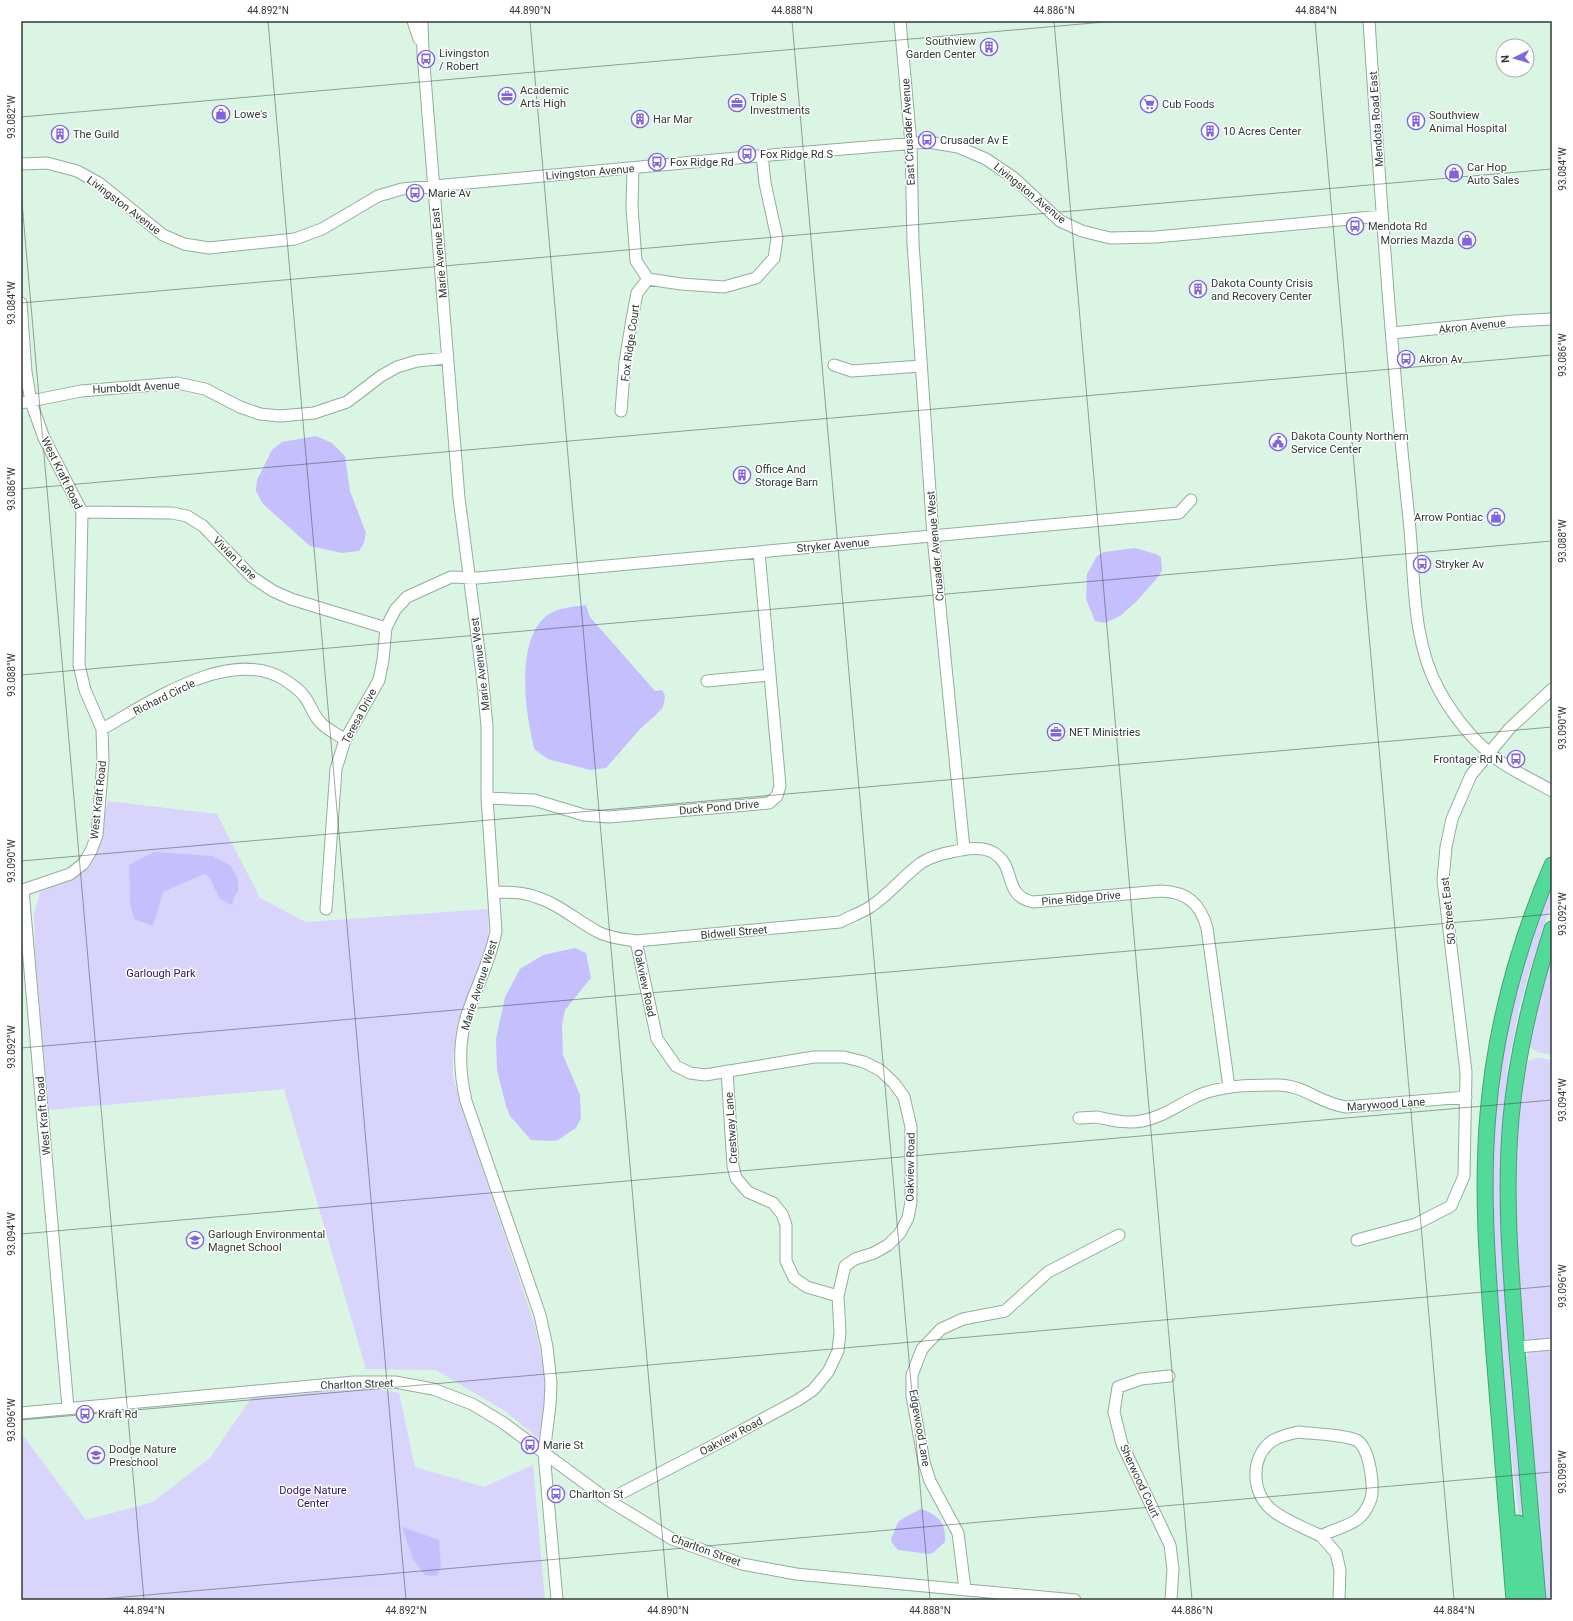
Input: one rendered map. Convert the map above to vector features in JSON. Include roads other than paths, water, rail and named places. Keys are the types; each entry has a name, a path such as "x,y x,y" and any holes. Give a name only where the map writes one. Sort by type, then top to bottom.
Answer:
{"highway":[{"path":"1514,1600 1496,1382 1485,1221 1485,1167 1490,1096 1501,1025 1514,974 1530,922 1552,865"},
{"path":"1538,1600 1517,1347 1508,1210 1508,1169 1511,1116 1515,1081 1524,1029 1537,978 1552,929"},
{"path":"1496,1382 1508,1442 1526,1600"}],"street":[{"name":"Marie Avenue East","path":"413,21 423,53"},
{"name":"Marie Avenue East","path":"422,21 423,53 447,358"},
{"name":"East Crusader Avenue","path":"900,21 911,144 913,243"},
{"name":"Mendota Road East","path":"1369,21 1382,216 1392,333 1417,620 1424,653 1438,688 1452,712 1470,733 1501,762 1552,791"},
{"name":"Livingston Avenue","path":"21,164 48,163 77,171 99,183 163,235 184,244 209,248 295,240 322,229 378,196 402,189 762,155 928,142 958,146 986,159 1014,178 1060,221 1082,231 1110,238 1156,237 1382,216"},
{"path":"633,168 632,207 636,261 648,279 681,284 724,287 756,278 774,258 777,238 762,155"},
{"name":"Crusader Avenue West","path":"913,243 933,536 964,849"},
{"name":"Fox Ridge Court","path":"621,411 625,362 634,306 637,293 648,279"},
{"name":"West Kraft Road","path":"21,303 26,372 26,402 82,512 79,665 85,690 102,729 103,768 97,835 91,851 83,864 70,874 23,890 68,1408"},
{"name":"Akron Avenue","path":"1392,333 1514,321 1552,319"},
{"name":"Humboldt Avenue","path":"26,402 81,391 176,383 205,388 240,407 260,414 280,416 314,413 347,402 381,376 397,366 417,361 447,358"},
{"name":"Marie Avenue West","path":"447,358 459,498 482,674 486,719 488,798 494,892 495,936 491,952 464,1027 460,1046 461,1072 466,1101 525,1270 540,1315 544,1333 551,1383 544,1453 557,1600"},
{"path":"834,365 852,371 921,366"},
{"name":"Stryker Avenue","path":"470,579 1179,513 1191,500"},
{"name":"Vivian Lane","path":"82,512 172,513 187,516 203,526 252,577 273,591 291,599 386,628"},
{"name":"Duck Pond Drive","path":"488,798 534,800 584,815 609,818 769,803 777,796 780,786 759,552"},
{"name":"Teresa Drive","path":"326,909 336,769 345,740 379,680 383,660 386,628 395,610 407,597 451,577 470,579"},
{"name":"Richard Circle","path":"102,729 184,684 226,671 247,669 266,672 284,680 304,694 320,722 345,740"},
{"path":"707,680 770,675"},
{"name":"50 Street East","path":"1357,1240 1416,1224 1451,1206 1464,1176 1466,1072 1443,880 1446,847 1452,818 1471,775 1510,728 1552,689"},
{"name":"Pine Ridge Drive","path":"964,849 986,850 998,856 1006,866 1012,888 1019,896 1028,901 1039,902 1172,891 1182,894 1202,904 1208,928 1229,1087"},
{"name":"Bidwell Street","path":"494,892 516,892 537,897 555,905 598,932 617,939 636,941 840,922 870,907 922,863 941,854 964,849"},
{"name":"Oakview Road","path":"608,1500 728,1438 798,1400 813,1390 828,1372 838,1351 840,1332 838,1296 845,1266 855,1259 874,1253 888,1245 900,1233 908,1218 910,1202 911,1127 904,1097 894,1082 880,1070 864,1062 844,1057 814,1056 705,1075 690,1073 676,1066 657,1039 636,941"},
{"path":"21,998 32,997"},
{"name":"Crestway Lane","path":"727,1072 733,1166 736,1178 748,1192 773,1203 782,1214 786,1225 786,1261 794,1278 807,1287 838,1296"},
{"name":"Marywood Lane","path":"1079,1118 1096,1117 1118,1122 1141,1121 1162,1115 1203,1094 1229,1087 1277,1085 1292,1086 1300,1088 1332,1105 1346,1108 1466,1097"},
{"name":"Edgewood Lane","path":"965,1589 958,1533 930,1481 913,1403 912,1376 922,1349 941,1329 963,1320 1005,1311 1048,1272 1119,1235"},
{"path":"1517,1347 1552,1344"},
{"name":"Sherwood Court","path":"1169,1376 1141,1379 1118,1387 1114,1412 1122,1444 1170,1545 1174,1569 1171,1600"},
{"name":"Charlton Street","path":"21,1413 354,1382 395,1382 433,1389 472,1404 502,1422 608,1500 672,1539 742,1564 796,1574 1075,1600"},
{"path":"1320,1536 1359,1518 1367,1508 1372,1494 1369,1460 1365,1450 1357,1441 1298,1432 1285,1435 1272,1441 1261,1452 1256,1469 1256,1484 1260,1498 1272,1510 1320,1536 1336,1553 1340,1570 1339,1600"}],"place":[{"name":"Southview Garden Center","path":"989,47"},
{"name":"Livingston / Robert","path":"426,59"},
{"name":"Academic Arts High","path":"507,96"},
{"name":"Triple S Investments","path":"737,103"},
{"name":"Cub Foods","path":"1149,104"},
{"name":"Lowe's","path":"221,114"},
{"name":"Har Mar","path":"640,119"},
{"name":"Southview Animal Hospital","path":"1416,121"},
{"name":"10 Acres Center","path":"1210,131"},
{"name":"The Guild","path":"60,134"},
{"name":"Crusader Av E","path":"927,140"},
{"name":"Fox Ridge Rd S","path":"747,154"},
{"name":"Fox Ridge Rd","path":"657,162"},
{"name":"Car Hop Auto Sales","path":"1454,173"},
{"name":"Marie Av","path":"415,193"},
{"name":"Mendota Rd","path":"1355,226"},
{"name":"Morries Mazda","path":"1467,240"},
{"name":"Dakota County Crisis and Recovery Center","path":"1198,289"},
{"name":"Akron Av","path":"1406,359"},
{"name":"Dakota County Northern Service Center","path":"1278,442"},
{"name":"Office And Storage Barn","path":"742,475"},
{"name":"Arrow Pontiac","path":"1496,517"},
{"name":"Stryker Av","path":"1422,564"},
{"name":"NET Ministries","path":"1056,732"},
{"name":"Frontage Rd N","path":"1516,759"},
{"name":"Garlough Environmental Magnet School","path":"195,1240"},
{"name":"Kraft Rd","path":"85,1414"},
{"name":"Marie St","path":"530,1445"},
{"name":"Dodge Nature Preschool","path":"96,1455"},
{"name":"Charlton St","path":"556,1494"}],"park label":[{"name":"Garlough Park","path":"161,973"},
{"name":"Dodge Nature Center","path":"313,1496"}]}
